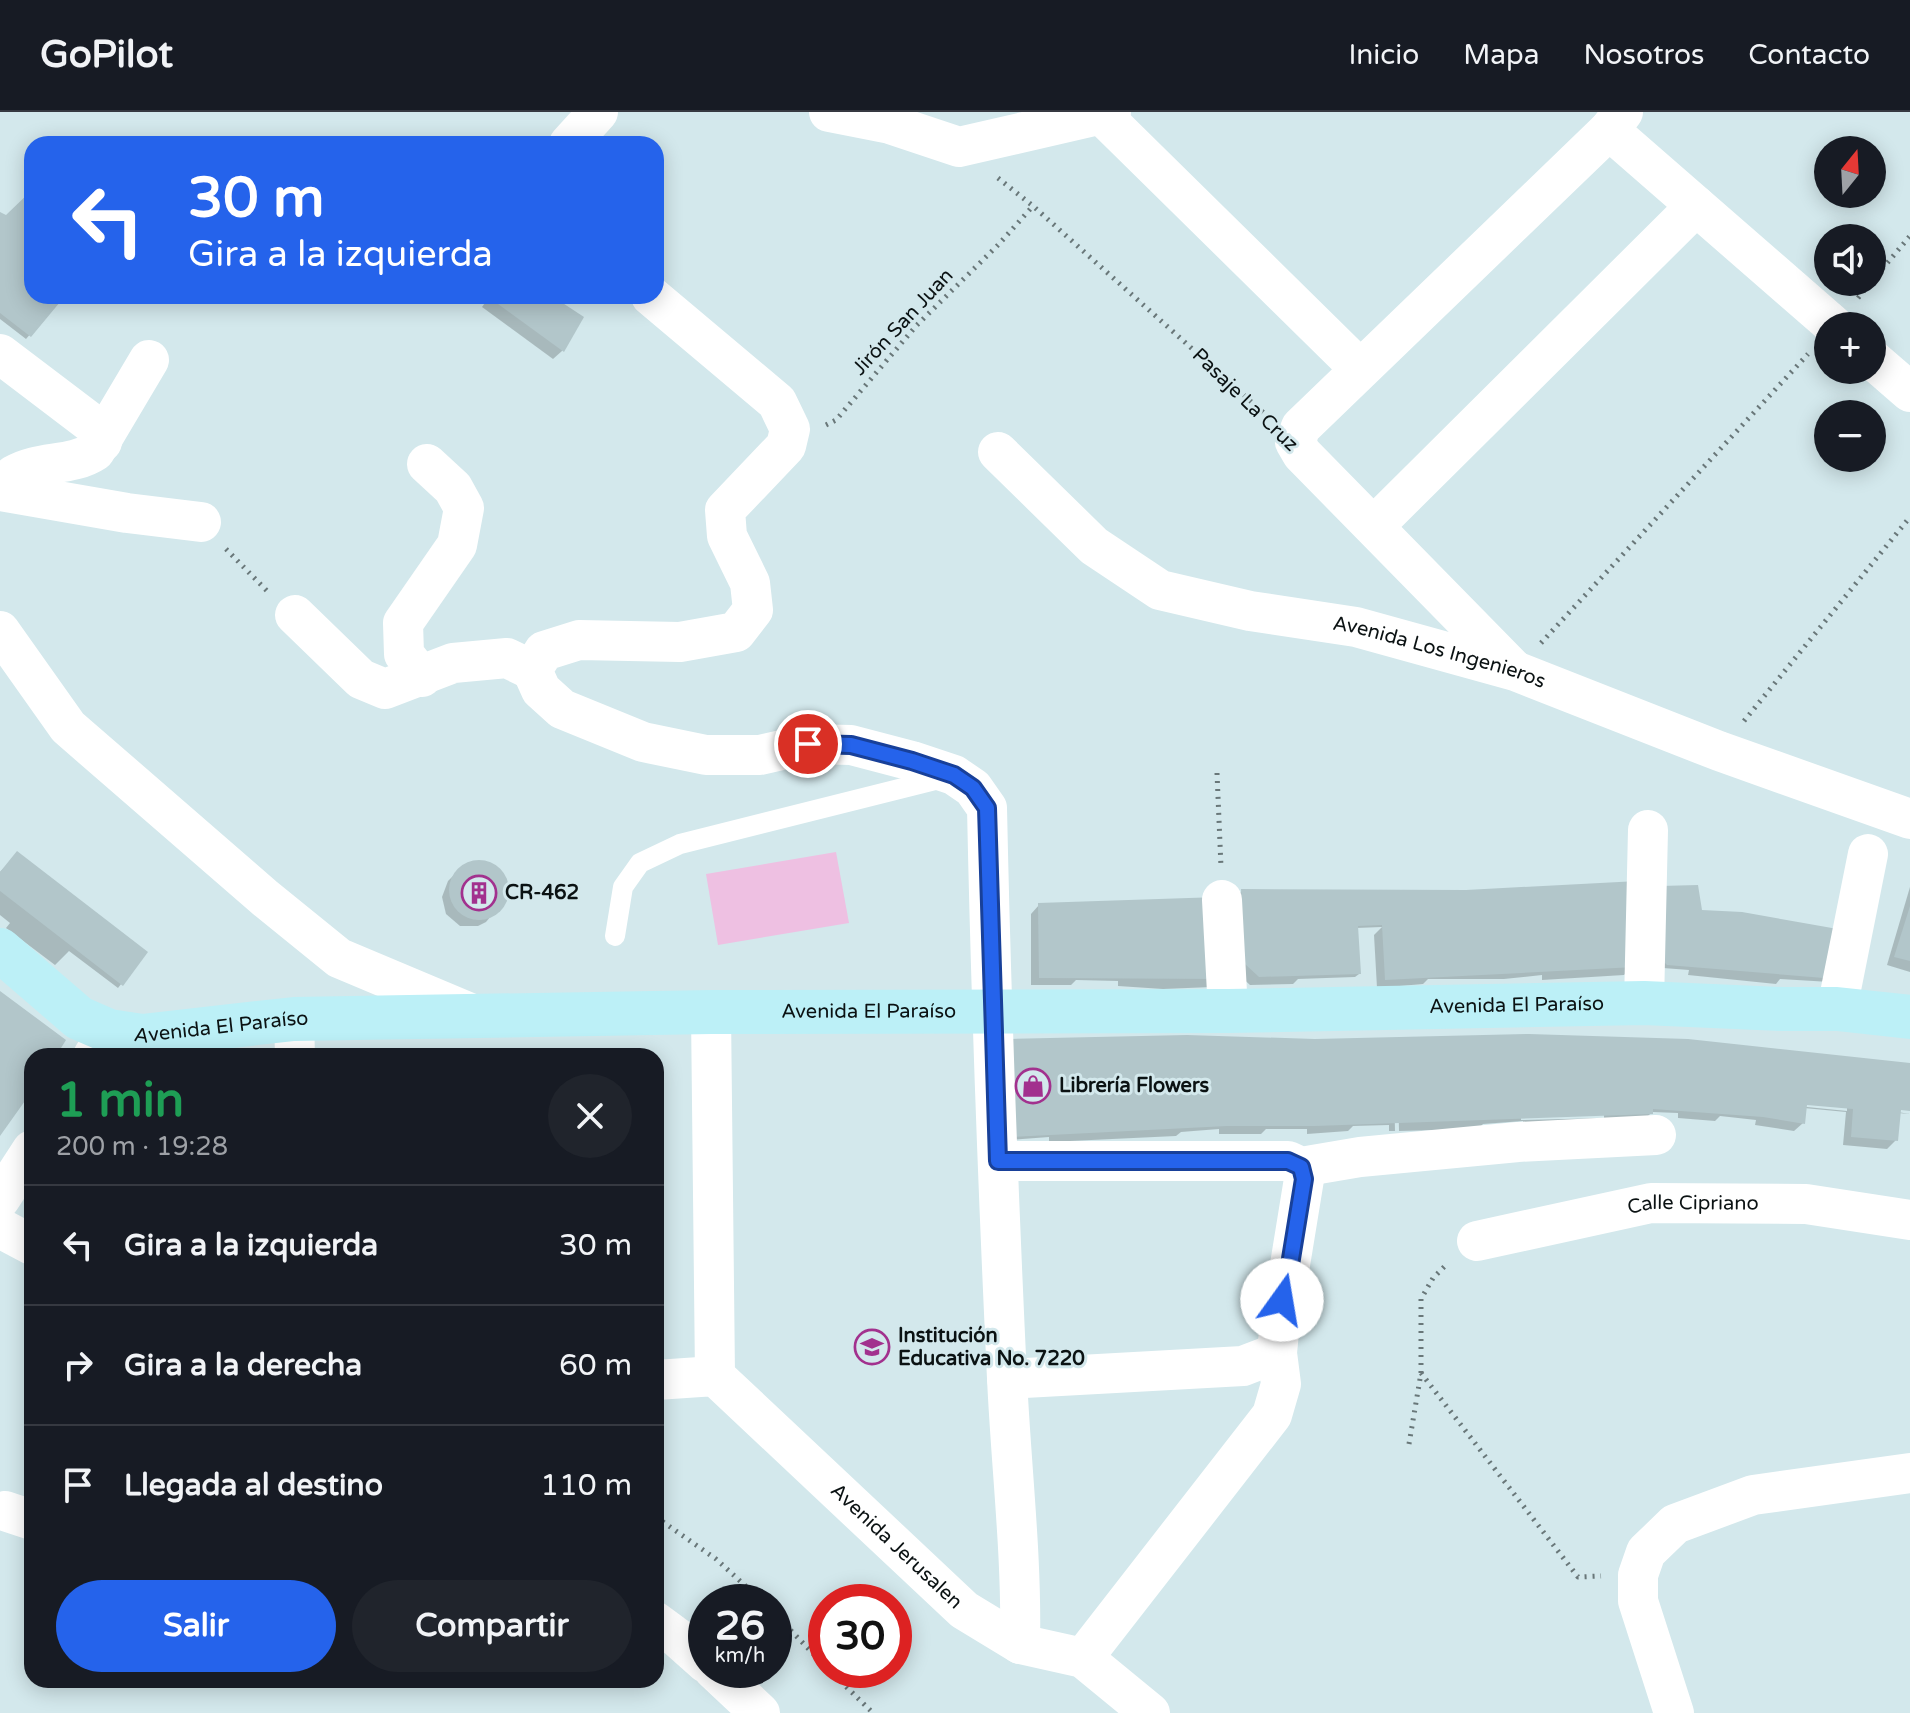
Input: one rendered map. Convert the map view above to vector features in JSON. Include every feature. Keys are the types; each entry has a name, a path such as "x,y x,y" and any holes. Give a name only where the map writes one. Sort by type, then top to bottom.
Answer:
{"street":[{"path":"576,136 598,112"},
{"path":"829,112 890,124 959,147 1107,114 1360,369"},
{"path":"1295,442 1301,427 1616,121 1814,323"},
{"path":"1374,526 1696,206"},
{"path":"532,670 544,651 579,640 680,642 736,632 753,610 750,583 727,536 725,510 786,446 790,429 777,402 661,304"},
{"path":"0,354 95,426 102,442"},
{"path":"0,490 14,475 44,465 82,460 95,451 149,360"},
{"path":"1886,371 1910,392"},
{"name":"Pasaje La Cruz","path":"1295,442 1302,454 1515,671"},
{"name":"Avenida Los Ingenieros","path":"998,452 1094,546 1160,590 1250,611 1356,627 1515,671 1719,751 1910,819"},
{"path":"422,677 404,654 403,623 457,545 464,508 453,488 427,464"},
{"path":"0,490 127,513 201,522"},
{"path":"295,615 361,679 385,689 453,663 507,658 532,670 541,690 562,709 643,742 706,755 760,755 808,744 851,745 954,775 973,788 987,808 992,1012 1007,1379 1021,1603 1020,1644"},
{"path":"0,631 68,727 314,938 339,958 477,1016"},
{"path":"1644,1003 1648,830"},
{"path":"1837,1009 1868,854"},
{"path":"1222,900 1228,1011"},
{"name":"Avenida El Paraíso","path":"0,950 79,1018 101,1043 142,1036 295,1037 477,1016 711,1012 1228,1011 1644,1003 1837,1009 1910,1017"},
{"path":"664,1379 715,1376 711,1012"},
{"path":"998,1161 1288,1161 1301,1167 1360,1157 1503,1143 1656,1135"},
{"path":"0,1199 24,1162"},
{"path":"1083,1658 1272,1415 1281,1384 1277,1353 1282,1300 1304,1179 1301,1167"},
{"name":"Calle Cipriano","path":"1477,1241 1651,1203 1806,1204 1910,1220"},
{"path":"0,1228 24,1241"},
{"path":"1007,1379 1243,1366 1277,1353"},
{"name":"Avenida Jerusalen","path":"715,1376 964,1610 1020,1644 1083,1658 1150,1713"},
{"path":"1674,1713 1638,1601 1638,1575 1646,1552 1675,1524 1753,1495 1910,1473"},
{"path":"664,1629 688,1648"},
{"path":"733,1688 760,1713"}],"lane":[{"path":"615,936 623,887 640,863 667,850 680,844 954,775"}],"path":[{"name":"Pasaje La Cruz","path":"959,147 1033,206 1295,442"},
{"name":"Jirón San Juan","path":"786,446 836,420 916,326 1033,206"},
{"path":"1886,264 1910,236"},
{"path":"1515,671 1814,348"},
{"path":"1719,751 1910,517"},
{"path":"201,522 254,581 295,615"},
{"path":"1217,773 1222,900"},
{"path":"1409,1444 1421,1373 1421,1299 1433,1278 1453,1258 1477,1241"},
{"path":"1421,1373 1578,1577 1638,1575"},
{"path":"664,1523 716,1559 743,1584"},
{"path":"792,1631 808,1648"},
{"path":"848,1688 873,1713"}],"shaded area":[{"path":"836,852 849,923 718,945 706,874"}],"building":[{"path":"24,198 24,304 58,304 31,337 0,313 0,212 6,215"},
{"path":"498,304 564,304 584,317 564,352"},
{"path":"17,851 148,952 123,986 0,891 0,872"},
{"name":"CR-462","path":"479,860 500,869 509,890 500,911 479,920 458,911 449,890 458,869"},
{"path":"1638,881 1635,967 1385,980 1382,925 1358,926 1361,974 1259,977 1245,964 1241,889 1466,890"},
{"path":"1698,885 1702,910 1742,912 1849,931 1836,979 1667,965 1659,957 1660,886"},
{"path":"1219,897 1223,979 1039,978 1038,903"},
{"path":"1910,906 1910,961 1894,957"},
{"path":"0,991 66,1040 61,1048 24,1048 24,1102 0,1136"},
{"path":"1529,1034 1688,1039 1910,1063 1910,1111 1901,1110 1898,1141 1851,1137 1853,1109 1807,1105 1805,1124 1763,1117 1653,1109 1653,1114 1315,1126 1227,1126 1013,1137 1010,1039 1187,1035 1315,1039"}],"place":[{"name":"CR-462","path":"479,893"},
{"name":"Librería Flowers","path":"1033,1086"},
{"name":"Institución Educativa No. 7220","path":"872,1347"}],"route":[{"path":"808,744 851,745 954,775 973,788 987,808 998,1161 1288,1161 1301,1167 1304,1179 1282,1300"}]}
